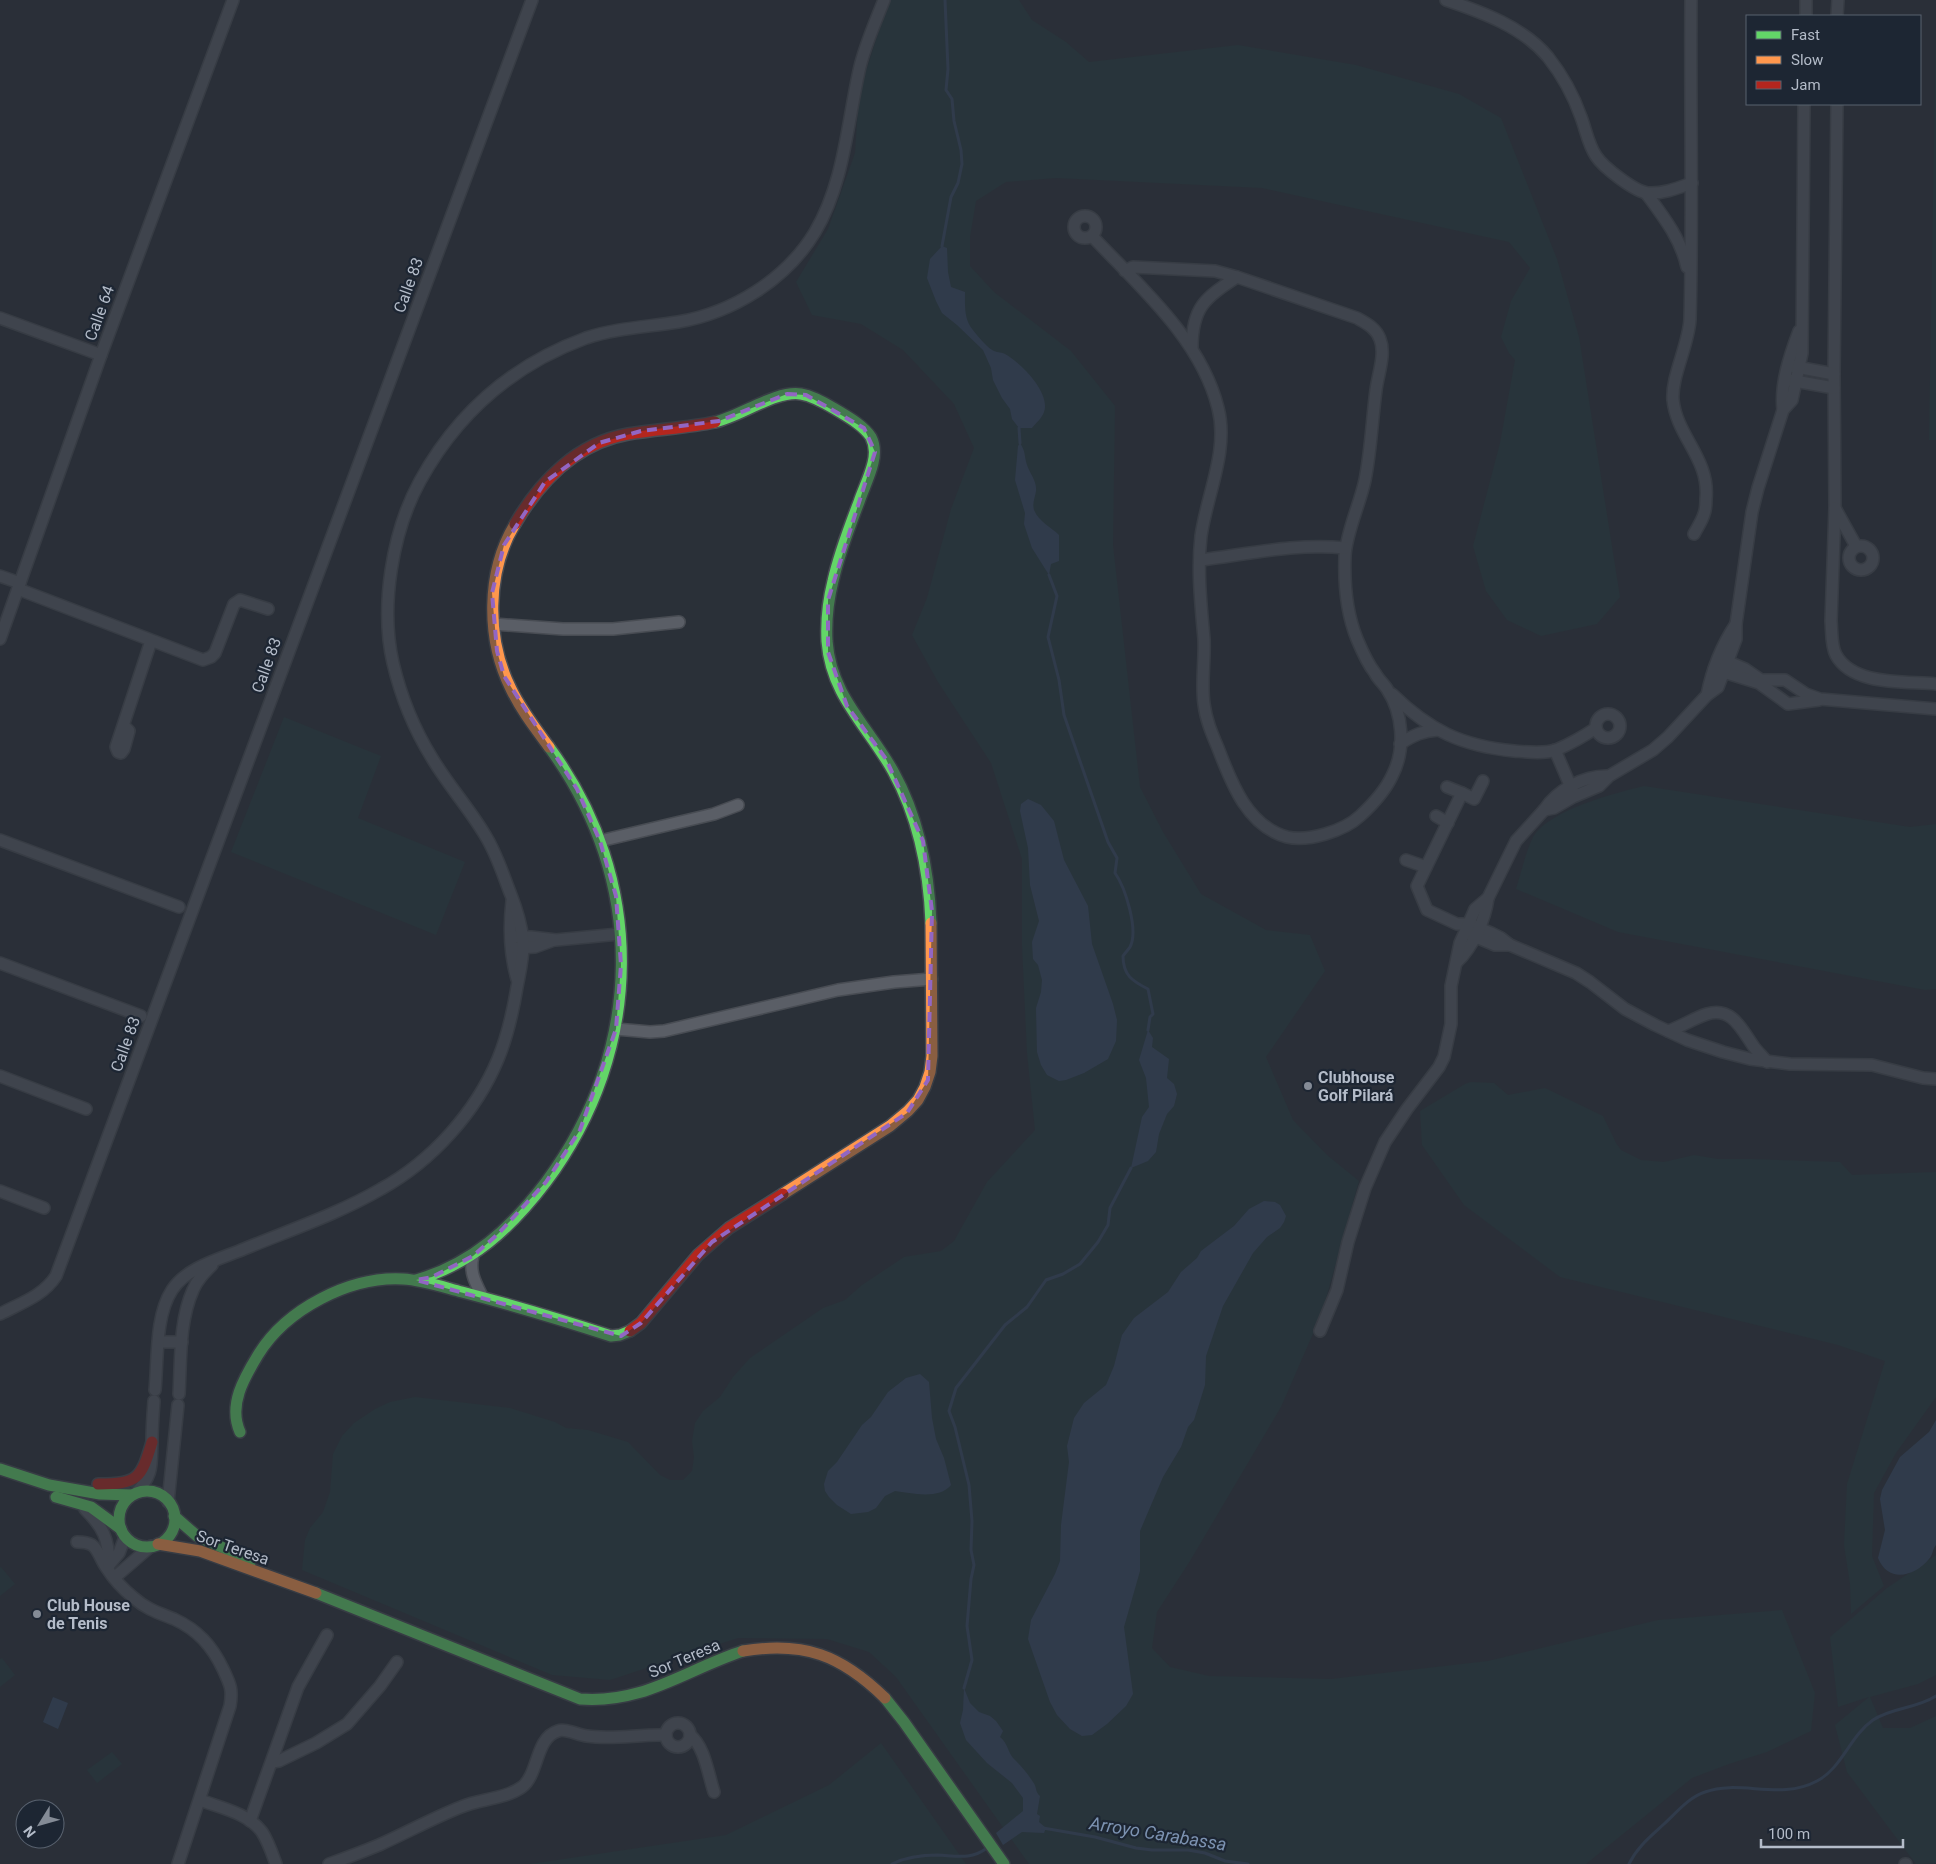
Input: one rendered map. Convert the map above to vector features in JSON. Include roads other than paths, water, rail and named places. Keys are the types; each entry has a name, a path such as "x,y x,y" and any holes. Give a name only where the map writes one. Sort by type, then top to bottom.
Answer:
{"street":[{"name":"Calle 64","path":"0,639 101,355 233,0"},
{"name":"Calle 83","path":"0,1314 40,1294 50,1286 56,1276 532,0"},
{"path":"134,1495 146,1481 153,1460 152,1442 162,1312 169,1294 179,1281 193,1271 218,1259 354,1203 386,1187 421,1161 463,1118 478,1096 497,1062 509,1026 518,982 513,965 517,943 510,918 512,900 502,871 485,835 433,759 417,731 402,697 392,659 388,612 391,576 402,522 412,498 426,471 460,422 492,390 514,374 545,356 590,337 627,328 680,322 707,316 743,300 772,280 796,258 814,233 830,202 841,169 860,65 884,0"},
{"path":"1446,0 1459,2 1490,16 1531,41 1546,55 1563,76 1573,96 1588,140 1596,156 1618,177 1646,193 1667,222 1684,253 1691,284"},
{"path":"1691,0 1691,284 1688,335 1673,396 1674,409 1680,426 1702,463 1705,475 1707,493 1705,513 1694,534"},
{"path":"1806,0 1806,15"},
{"path":"1838,0 1838,15"},
{"path":"1320,1331 1337,1290 1348,1242 1365,1188 1385,1142 1439,1067 1444,1057 1451,1024 1451,986 1460,943 1471,930 1475,909 1488,898 1516,841 1556,795 1573,791 1597,775 1609,776 1653,750 1668,737 1707,694 1718,687 1719,671 1724,659 1726,640 1736,624 1752,512 1783,410 1781,395 1790,380 1793,367 1802,352 1804,105"},
{"path":"1837,105 1834,374 1835,508 1832,640 1836,655 1844,666 1856,674 1873,679 1936,684"},
{"path":"1646,193 1676,189 1692,183"},
{"path":"1092,236 1192,348 1207,377 1218,409 1221,432 1220,453 1201,537 1199,584 1204,644 1203,694 1208,722 1234,789 1251,813 1266,827 1286,837 1299,838 1337,831 1354,822 1367,810 1393,775 1400,744 1401,725 1388,690"},
{"path":"1124,271 1133,267 1215,271 1357,318 1372,327 1379,334 1383,346 1370,450 1361,498 1345,548 1344,581 1348,611 1366,660 1388,690 1407,709 1438,730 1465,742 1496,749 1544,752 1555,750 1596,728"},
{"path":"1192,348 1192,332 1199,310 1206,299 1237,277"},
{"path":"0,318 101,355"},
{"path":"1793,367 1834,374"},
{"path":"1790,380 1834,388"},
{"path":"240,1432 235,1418 241,1385 265,1342 305,1308 349,1287 392,1279 416,1280 482,1296 611,1336 621,1336 630,1332 641,1323 698,1255 729,1228 890,1126 907,1113 920,1098 928,1080 931,1063 932,979 932,911 929,875 923,841 906,798 886,759 847,706 834,676 828,652 826,622 828,600 838,564 873,464 875,452 872,440 864,428 853,420 806,395 787,394 746,412 719,421 683,428 641,431 598,443 578,454 545,482 518,518 504,545 492,593 497,651 504,676 520,706 561,762 590,816 600,841 616,896 621,965 616,1029 592,1103 580,1130 564,1156 525,1208 473,1256 432,1277 416,1280"},
{"path":"1835,508 1856,546"},
{"path":"1200,560 1277,548 1326,546 1345,548"},
{"path":"0,576 19,586 198,659 207,659 216,654 234,604 237,601 240,600 268,609"},
{"path":"494,624 563,629 613,629 679,622"},
{"path":"124,726 151,641"},
{"path":"1724,659 1746,669 1761,680 1785,680 1806,694 1820,699"},
{"path":"1719,671 1758,684 1788,704 1820,699 1936,708"},
{"path":"1400,744 1424,731 1438,730"},
{"path":"1555,750 1573,791"},
{"path":"1448,787 1474,799 1483,781"},
{"path":"1462,793 1459,812 1448,823 1441,852 1426,867 1426,882 1417,886 1427,910 1471,930 1495,945 1510,946 1576,973 1626,1010 1687,1040 1723,1052 1767,1062 1872,1066 1923,1078 1936,1079"},
{"path":"600,841 714,814 738,805"},
{"path":"1436,816 1448,823"},
{"path":"0,840 179,907"},
{"path":"1406,860 1426,867"},
{"path":"517,943 619,934"},
{"path":"0,963 140,1016"},
{"path":"616,1029 650,1032 664,1031 838,990 932,979"},
{"path":"1668,1031 1705,1015 1715,1012 1723,1013 1736,1020 1767,1062"},
{"path":"0,1076 86,1109"},
{"path":"0,1192 44,1208"},
{"path":"473,1256 470,1266 482,1296"},
{"path":"168,1502 179,1399 182,1342 187,1308 193,1289 201,1276 218,1259"},
{"path":"159,1342 182,1342"},
{"path":"49,1485 119,1484 133,1481 141,1473 145,1465 152,1442"},
{"path":"0,1469 49,1485 100,1494 134,1495"},
{"name":"Sor Teresa","path":"0,1476 46,1495 71,1500 97,1509 137,1545 154,1545 200,1551 297,1586 580,1699 590,1701 615,1700 636,1695 724,1658 760,1647 799,1648 827,1656 855,1672 884,1697 901,1717 1004,1864"},
{"path":"108,1566 119,1553 123,1533 119,1514 126,1500 144,1492 153,1492 162,1496 168,1502"},
{"path":"71,1500 83,1507 104,1531 108,1543 108,1566"},
{"name":"Sor Teresa","path":"168,1502 174,1516 197,1536 237,1554 250,1563 297,1586"},
{"path":"114,1578 154,1545 164,1541 172,1530 174,1516"},
{"path":"77,1542 87,1542 93,1545 114,1578 145,1608 179,1622 210,1644 231,1687 230,1706 178,1864"},
{"path":"250,1821 298,1687 327,1635"},
{"path":"272,1762 279,1761 322,1740 347,1724 380,1686 397,1662"},
{"path":"666,1735 670,1726 678,1723 686,1726 690,1735 696,1740 714,1792"},
{"path":"329,1864 377,1846 463,1806 514,1792 530,1778 549,1736 561,1730 588,1736 618,1738 666,1735"},
{"path":"666,1735 670,1743 678,1747 687,1743 690,1735"},
{"path":"200,1800 240,1814 250,1821 261,1831 276,1864"}],"water":[{"path":"942,246 947,248 951,287 965,292 966,314 970,326 991,349 1005,354 1019,364 1033,379 1043,396 1044,412 1032,428 1019,428 1012,419 1010,409 993,380 991,368 983,350 942,313 936,301 927,278 930,259"},
{"path":"1020,443 1035,484 1034,510 1042,521 1059,535 1059,561 1051,564 1049,575 1032,548 1024,524 1025,513 1015,480 1018,446"},
{"path":"1028,799 1041,805 1054,821 1064,860 1088,906 1092,944 1117,1020 1116,1041 1108,1059 1084,1073 1059,1081 1047,1075 1041,1065 1037,1052 1036,1008 1041,992 1042,980 1038,965 1033,959 1032,942 1039,921 1030,885 1028,848 1020,811 1021,804"},
{"path":"1148,1030 1153,1038 1152,1047 1169,1059 1167,1078 1174,1084 1177,1094 1174,1106 1167,1114 1159,1134 1156,1152 1148,1161 1131,1168 1142,1117 1149,1107 1146,1078 1139,1060"},
{"path":"1264,1201 1275,1202 1280,1205 1286,1216 1284,1222 1253,1253 1223,1306 1206,1356 1205,1385 1194,1420 1188,1427 1181,1447 1163,1477 1140,1531 1140,1571 1124,1627 1133,1694 1126,1706 1107,1724 1092,1735 1082,1736 1070,1729 1057,1715 1050,1702 1028,1639 1031,1620 1060,1561 1061,1525 1069,1462 1067,1446 1074,1418 1084,1403 1106,1385 1114,1366 1122,1335 1134,1318 1168,1292 1181,1272 1197,1258 1201,1251 1234,1226 1249,1209"},
{"path":"920,1374 929,1382 936,1439 944,1458 951,1485 946,1490 932,1494 895,1491 885,1496 876,1508 868,1512 851,1514 837,1505 825,1491 824,1484 828,1471 837,1462 862,1425 871,1417 888,1392 906,1378"},
{"path":"1936,1420 1936,1545 1930,1557 1916,1570 1902,1575 1895,1574 1882,1566 1878,1558 1885,1530 1880,1499 1882,1490 1900,1457 1929,1432"},
{"path":"964,1688 970,1703 979,1712 990,1716 996,1721 1003,1731 1000,1737 1005,1742 1013,1758 1034,1784 1040,1796 1037,1814 1040,1816 1039,1822 1046,1828 1044,1833 1022,1832 1003,1845 996,1833 1023,1811 1023,1798 1012,1783 987,1763 966,1740 960,1723 963,1710"},
{"path":"53,1697 68,1703 58,1729 43,1722"}],"waterway":[{"path":"942,246 951,197 958,183 962,164 952,99 946,90 948,69 945,0"},
{"path":"1019,428 1020,443"},
{"path":"1049,575 1057,596 1048,637 1059,680 1064,715 1108,842 1117,858 1115,873 1127,898 1133,930 1130,947 1123,956 1123,963 1130,977 1148,989 1153,1014 1150,1017 1148,1030"},
{"path":"964,1688 972,1660 967,1626 974,1565 971,1550 972,1521 969,1485 955,1427 949,1411 956,1388 1005,1325 1027,1307 1046,1280 1063,1274 1080,1264 1098,1242 1108,1225 1110,1208 1131,1168"},
{"name":"Arroyo Carabassa","path":"1629,1864 1636,1852 1649,1837 1699,1794 1718,1789 1732,1788 1775,1790 1803,1787 1826,1775 1840,1760 1858,1734 1873,1720 1936,1696"},
{"name":"Arroyo Carabassa","path":"1043,1828 1095,1837 1136,1848 1188,1850 1205,1853 1225,1861 1248,1864"},
{"name":"Arroyo Carabassa","path":"892,1864 921,1856 969,1856 987,1848"}],"place":[{"name":"Clubhouse Golf Pilará","path":"1308,1086"},
{"name":"Club House de Tenis","path":"37,1614"}]}
